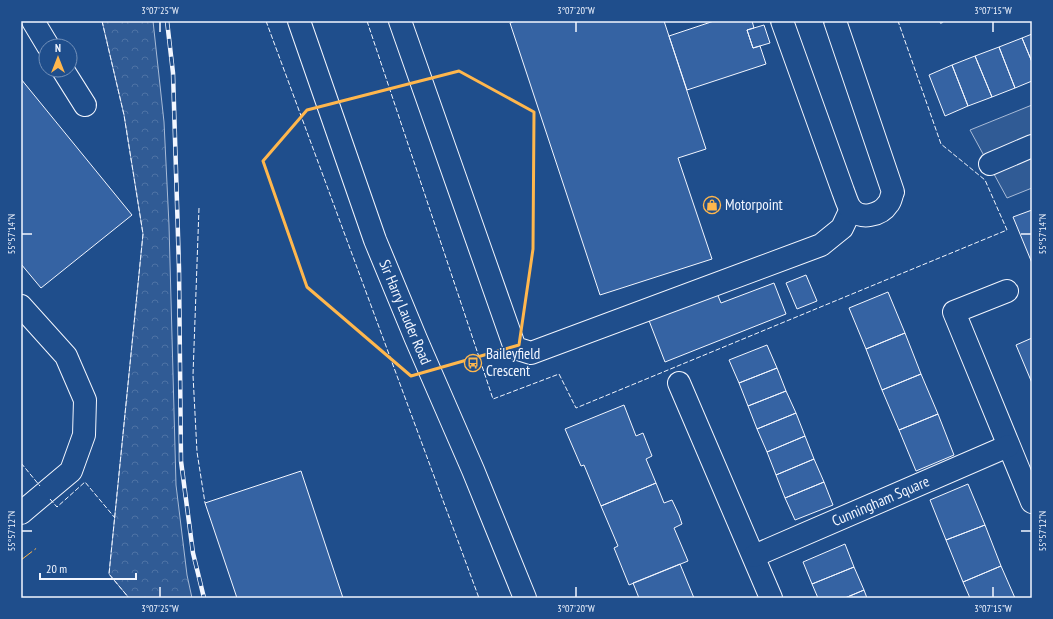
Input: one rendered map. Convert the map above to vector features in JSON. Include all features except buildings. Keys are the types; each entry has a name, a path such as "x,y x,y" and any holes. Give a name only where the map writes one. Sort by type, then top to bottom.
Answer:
{"street":[{"path":"33,21 43,38"},
{"name":"Sir Harry Lauder Road","path":"299,21 376,240 525,598"},
{"path":"400,21 515,348 531,353 821,245 842,228 851,209"},
{"path":"782,21 843,191 851,209 860,214 870,215 880,212 889,204 892,192 835,21"},
{"path":"68,78 85,105"},
{"path":"990,164 1032,146"},
{"path":"1007,291 954,312 1032,502"},
{"path":"21,306 66,356 85,400 84,434 71,471 21,513"},
{"path":"678,383 754,556 770,598"},
{"name":"Cunningham Square","path":"754,556 1008,446"}],"path":[{"path":"940,23 944,21"}],"highlighted area":[{"path":"459,71 534,112 533,249 519,345 411,376 307,287 263,161 307,110"}],"green space":[{"path":"102,21 153,21 164,122 169,225 176,485 187,575 192,598 129,598 109,574 143,234 124,115"}],"shaded area":[{"path":"1032,105 1032,188 1007,198 970,130"}],"railway":[{"path":"167,21 173,73 179,268 181,461 193,553 204,598"}],"fence":[{"path":"102,21 124,115 143,234 109,574 129,598"},
{"path":"266,21 479,598"},
{"path":"367,21 493,399 559,374 576,408 1007,230 985,180 941,144 898,21"},
{"path":"199,208 193,375 197,452 205,503"},
{"path":"21,463 40,486"},
{"path":"50,499 57,507 85,482 115,518"}],"power":[{"path":"21,560 38,547"}],"place":[{"name":"Motorpoint","path":"712,205"},
{"name":"Baileyfield Crescent","path":"473,363"}]}
